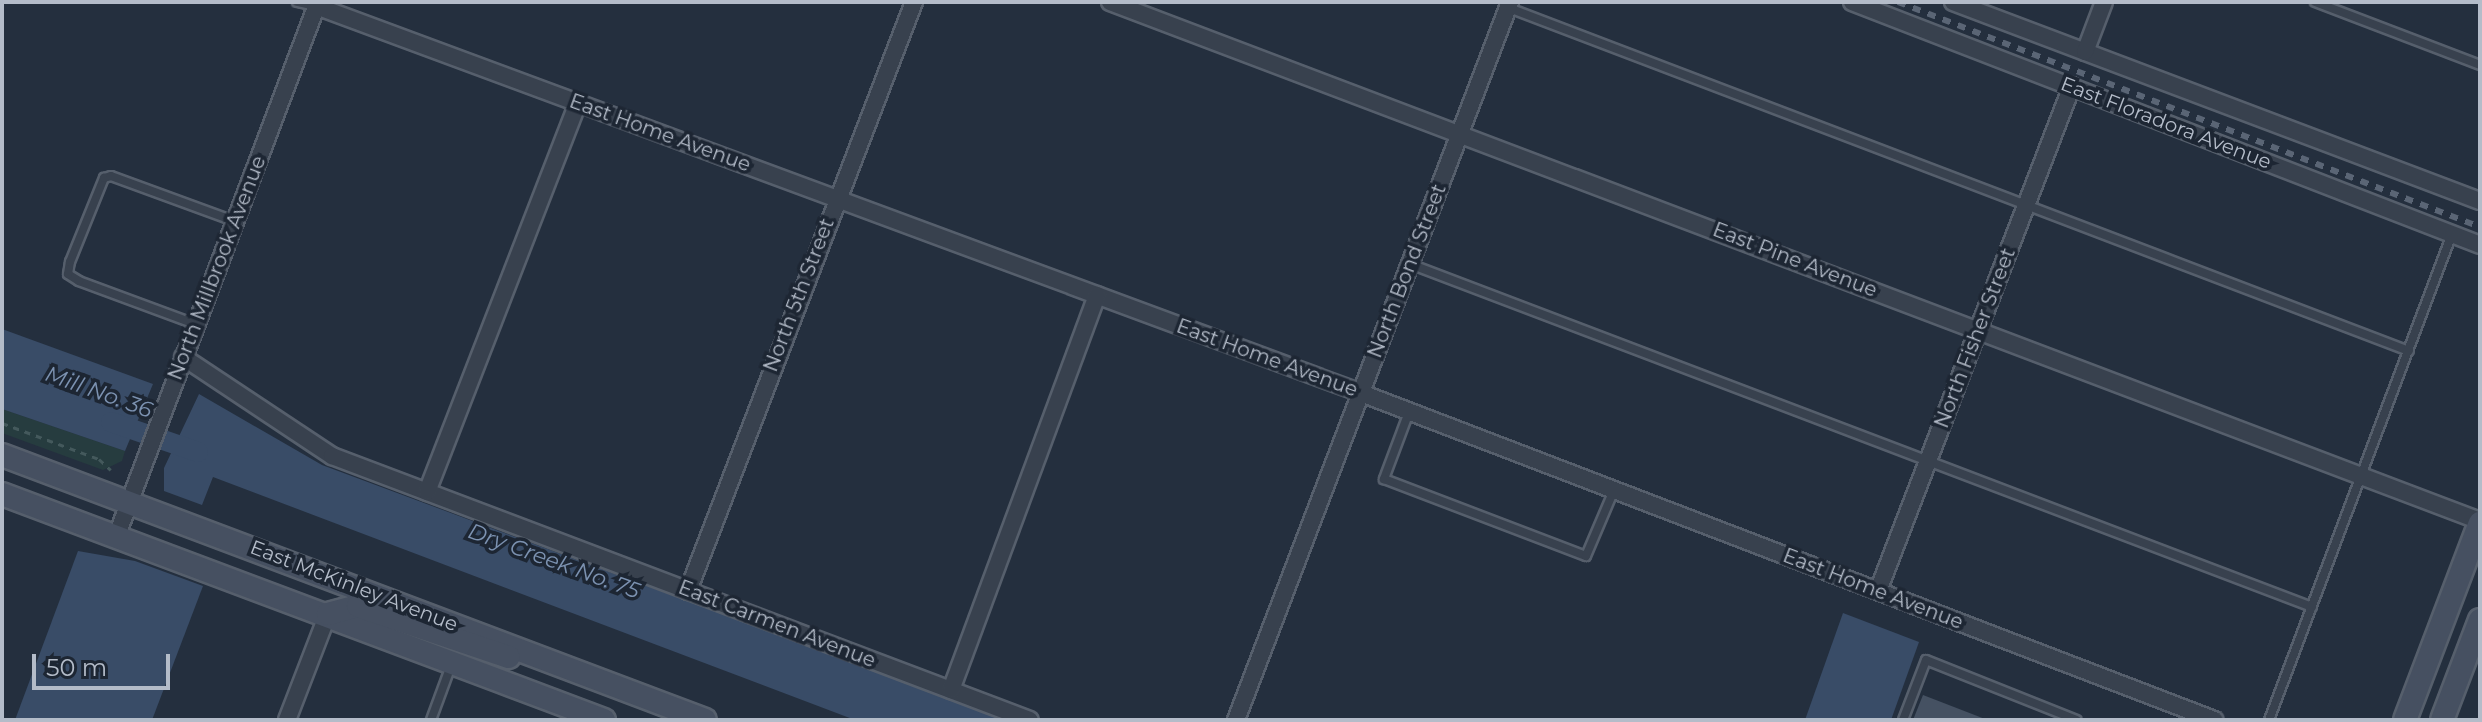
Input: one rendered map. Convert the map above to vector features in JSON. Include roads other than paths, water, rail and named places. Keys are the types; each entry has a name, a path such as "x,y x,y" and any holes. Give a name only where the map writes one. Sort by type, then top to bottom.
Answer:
{"main road":[{"name":"East McKinley Avenue","path":"2,455 129,500 705,720"},
{"name":"East McKinley Avenue","path":"2,494 604,720"},
{"path":"2405,720 2480,522"},
{"path":"328,614 358,606 492,655 561,665"},
{"path":"2442,720 2472,666 2480,620"}],"street":[{"name":"North 5th Street","path":"688,591 835,198 914,2"},
{"name":"East Pine Avenue","path":"1110,2 2480,522"},
{"name":"East Floradora Avenue","path":"1852,2 2480,245"},
{"name":"East Floradora Avenue","path":"1953,2 2480,201"},
{"path":"2085,52 2104,2"},
{"name":"East Home Avenue","path":"317,4 1409,411 2214,720"},
{"name":"North Millbrook Avenue","path":"117,535 317,4"},
{"name":"North Bond Street","path":"1236,720 1508,5"},
{"name":"North Fisher Street","path":"1878,591 2072,86"},
{"path":"427,492 578,103"},
{"path":"951,690 1097,295"},
{"name":"East Carmen Avenue","path":"183,357 332,456 1030,720"},
{"path":"287,720 328,614"}],"lane":[{"path":"297,2 317,4"},
{"path":"2315,2 2480,65"},
{"path":"1508,5 2409,351"},
{"path":"195,324 79,281 68,274 70,262 104,178 111,176 234,221"},
{"path":"2269,720 2452,234"},
{"path":"1410,264 2312,607"},
{"path":"1409,411 1384,479 1586,556 1614,490"},
{"path":"1903,720 1926,660 2077,720"},
{"path":"431,720 453,663"}],"water":[{"path":"2,329 153,384 125,451 2,409"},
{"name":"Dry Creek No. 75","path":"199,394 322,465 1007,720 855,720 213,477 202,505 164,491 164,468"},
{"path":"78,551 135,561 203,586 152,720 15,720"},
{"path":"1843,613 1919,642 1891,720 1805,720"}],"waterway":[{"name":"Mill No. 36","path":"111,422 198,452"}],"railway":[{"path":"1898,2 2480,227"}]}
